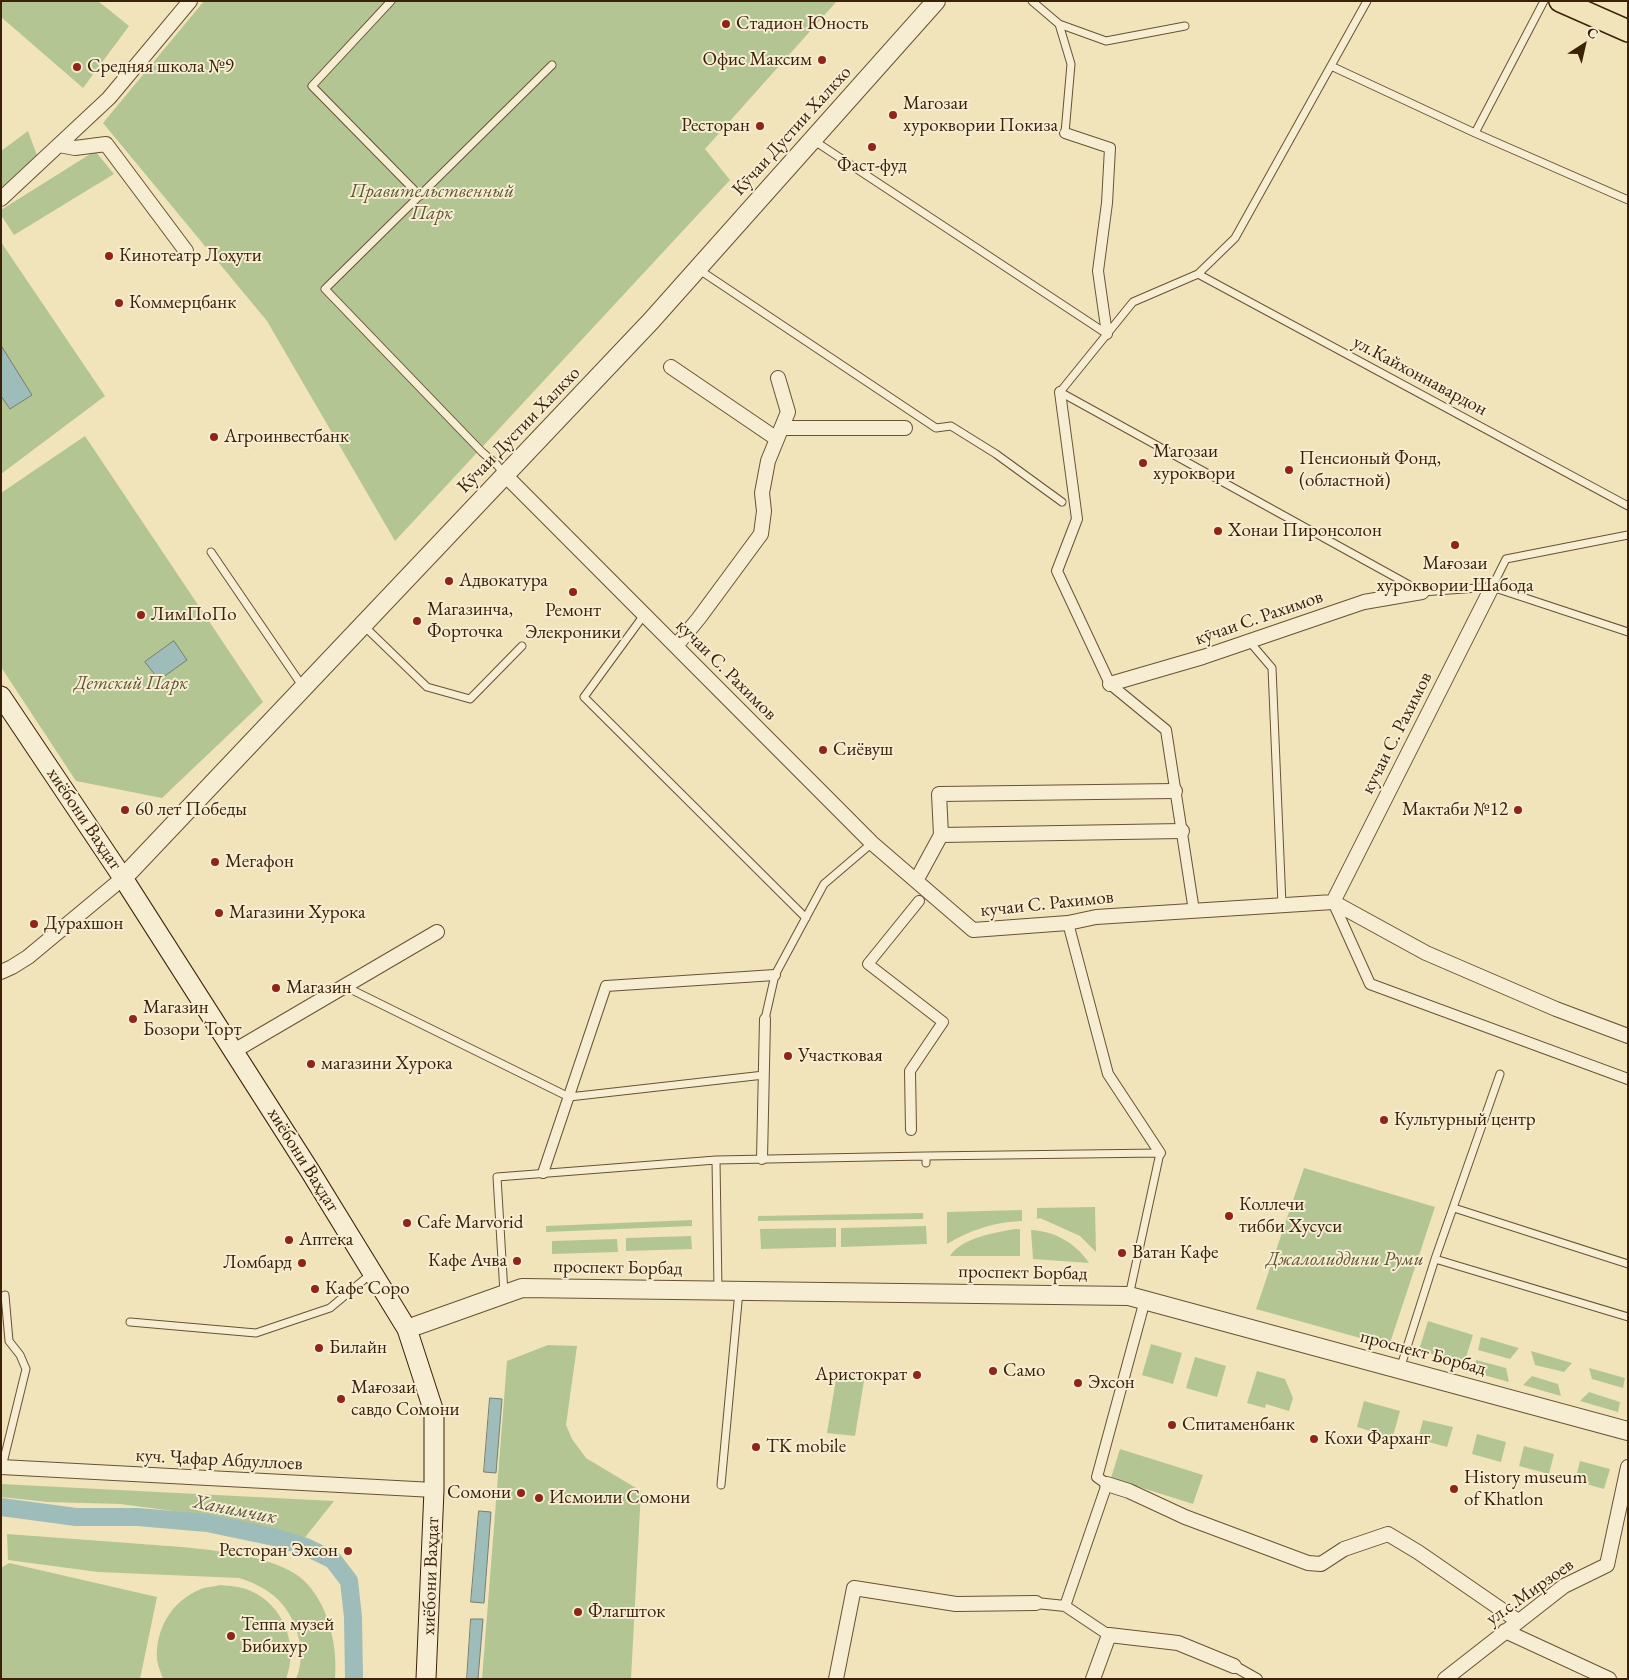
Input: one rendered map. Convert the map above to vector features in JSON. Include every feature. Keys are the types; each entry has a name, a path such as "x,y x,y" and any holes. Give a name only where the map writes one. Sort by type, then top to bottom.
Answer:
{"main road":[{"path":"1560,1 1628,31"},
{"name":"хиёбони Ваҳдат","path":"1,696 123,878 234,1051 407,1329 434,1412 434,1490 426,1679"}],"street":[{"path":"1,199 109,98 190,1"},
{"name":"Кӯчаи Дустии Халкхо","path":"123,878 651,321 936,1"},
{"path":"1065,133 1110,148 1107,203 1098,270 1107,334"},
{"path":"59,145 75,148 106,144 186,251"},
{"path":"671,367 779,433 905,428"},
{"path":"676,646 761,534 764,511 762,493 768,461 788,412 778,378"},
{"path":"1060,392 1076,519 1057,572 1110,684 1166,730 1194,911"},
{"name":"кучаи С. Рахимов","path":"505,475 872,843 973,930 1068,923 1096,917 1333,902 1492,587"},
{"name":"кӯчаи С. Рахимов","path":"1110,684 1203,657 1364,602 1422,592"},
{"path":"916,881 941,835 939,794 1176,792"},
{"path":"941,835 1182,830"},
{"path":"1,972 28,957 123,878"},
{"path":"911,1130 910,1072 943,1022 868,964 919,901"},
{"path":"1333,902 1426,953 1556,1009 1628,1036"},
{"path":"1333,902 1370,984 1628,1079"},
{"path":"1068,923 1108,1074 1160,1153"},
{"path":"234,1051 437,932"},
{"path":"543,1173 606,986 775,975"},
{"path":"762,1159 765,1020"},
{"name":"проспект Борбад","path":"407,1329 522,1288 1137,1298 1628,1431"},
{"path":"1137,1298 1097,1477 1107,1484 1129,1491 1185,1517 1308,1563 1321,1564 1344,1549 1388,1534 1418,1552 1518,1621"},
{"name":"куч. Ҷафар Абдуллоев","path":"1,1467 434,1490"},
{"name":"ул.с.Мирзоев","path":"1445,1679 1564,1586 1606,1565 1628,1467"},
{"path":"1065,1606 1107,1484"},
{"path":"836,1679 854,1588 956,1604 1036,1603 1065,1606 1106,1634"},
{"path":"1506,1631 1609,1679"},
{"path":"1093,1679 1109,1635 1178,1643 1234,1666 1257,1679"}],"lane":[{"path":"391,1 312,86 420,196"},
{"path":"1032,1 1060,24 1106,41 1186,26"},
{"path":"1368,1 1235,238 1198,274 1133,302 1060,392 1422,592 1492,587 1628,632"},
{"path":"1475,134 1544,1"},
{"path":"1060,24 1071,64 1065,133"},
{"path":"505,475 325,289 552,65"},
{"path":"1331,66 1475,134 1628,200"},
{"path":"812,140 1107,334"},
{"path":"698,269 936,428 951,426 996,454 1062,502"},
{"name":"ул.Кайхоннавардон","path":"1198,274 1628,506"},
{"path":"1492,587 1506,559 1628,535"},
{"path":"211,552 304,688"},
{"path":"644,615 584,697 806,918"},
{"path":"363,625 427,687 470,699 522,646"},
{"path":"1249,641 1272,668 1282,905"},
{"path":"765,1020 775,975 824,884 872,843"},
{"path":"344,986 568,1098 764,1075"},
{"path":"1400,1369 1435,1259 1500,1074"},
{"path":"504,1295 497,1177 716,1160 926,1160 1160,1153 1137,1298"},
{"path":"716,1160 718,1291"},
{"path":"1454,1208 1628,1264"},
{"path":"1435,1259 1628,1317"},
{"path":"130,1322 256,1333 330,1308 372,1272"},
{"path":"721,1485 739,1291"},
{"path":"1,1467 26,1369 20,1355 10,1341 4,1295"}],"green space":[{"name":"Средняя школа №9","path":"1,1 98,1 129,26 83,88 1,17"},
{"name":"Правительственный Парк","path":"204,1 837,1 705,149 730,180 395,541 267,321 103,123"},
{"path":"28,131 38,158 1,188 1,151"},
{"path":"95,151 114,174 14,235 1,215 1,210"},
{"path":"1,242 105,396 1,474"},
{"name":"Детский Парк","path":"85,436 263,702 162,798 76,781 1,667 1,493"},
{"name":"Джалолиддини Руми","path":"1304,1168 1435,1207 1389,1346 1256,1309"},
{"path":"1095,1207 1096,1252 1080,1236 1040,1218 1037,1219 1037,1208"},
{"path":"1022,1210 1022,1221 1002,1223 983,1228 947,1244 947,1212"},
{"path":"923,1213 923,1219 758,1221 758,1216"},
{"path":"692,1220 692,1226 546,1232 546,1226"},
{"path":"926,1226 927,1244 841,1247 841,1228"},
{"path":"836,1228 836,1247 761,1249 760,1229"},
{"path":"1020,1229 1020,1256 950,1256 963,1244 971,1240"},
{"path":"1031,1230 1048,1233 1064,1239 1078,1250 1089,1263 1033,1259"},
{"path":"691,1236 692,1249 626,1251 626,1238"},
{"path":"617,1239 618,1252 552,1254 552,1241"},
{"path":"1428,1321 1473,1335 1464,1364 1419,1350"},
{"path":"1481,1337 1519,1348 1510,1359 1478,1350"},
{"path":"1151,1344 1182,1353 1173,1384 1142,1375"},
{"path":"548,1345 577,1346 566,1425 572,1439 586,1458 641,1491 631,1679 482,1679 507,1361"},
{"path":"1531,1351 1572,1363 1564,1372 1535,1365"},
{"path":"1195,1357 1226,1366 1217,1397 1186,1388"},
{"path":"1476,1360 1506,1368 1509,1382 1473,1372"},
{"path":"1589,1368 1625,1378 1623,1388 1592,1379"},
{"path":"1257,1371 1285,1379 1293,1398 1289,1411 1266,1404 1265,1408 1247,1403"},
{"path":"837,1373 865,1375 855,1436 827,1433"},
{"path":"1532,1376 1558,1384 1561,1396 1523,1385"},
{"path":"1589,1392 1620,1402 1618,1412 1580,1401"},
{"path":"1364,1401 1400,1411 1391,1443 1375,1439 1377,1433 1357,1427"},
{"path":"1423,1420 1453,1427 1447,1447 1418,1439"},
{"path":"1477,1434 1506,1442 1501,1462 1472,1454"},
{"path":"1524,1446 1554,1454 1549,1474 1519,1466"},
{"path":"1120,1449 1203,1475 1193,1504 1111,1478"},
{"path":"1580,1461 1610,1469 1604,1489 1575,1481"},
{"path":"1,1484 334,1501 303,1540 219,1517 120,1504 48,1502 1,1497"},
{"path":"7,1534 218,1551 243,1555 285,1568 301,1578 318,1599 324,1611 333,1638 336,1666 335,1679 296,1679 301,1657 298,1634 294,1623 282,1604 274,1596 253,1583 239,1578 98,1572 8,1560"},
{"path":"9,1563 157,1597 140,1679 1,1679 1,1568"},
{"path":"220,1585 239,1587 257,1594 275,1610 287,1631 290,1643 291,1655 286,1679 163,1679 157,1660 157,1649 162,1628 167,1618 173,1609 190,1594 203,1588"}],"water":[{"path":"2,347 32,395 10,409 1,396"},
{"path":"174,641 187,660 159,680 145,662"},
{"path":"490,1398 502,1399 496,1473 484,1472"},
{"path":"479,1511 491,1512 484,1603 471,1602"},
{"path":"471,1619 483,1619 478,1679 467,1679"}],"waterway":[{"name":"Ханимчик","path":"1,1507 76,1517 138,1517 207,1523 274,1537 306,1547 333,1560 349,1581 353,1617 354,1679"}],"place":[{"name":"Стадион Юность","path":"726,24"},
{"name":"Офис Максим","path":"822,60"},
{"name":"Средняя школа №9","path":"77,67"},
{"name":"Магозаи хуроквории Покиза","path":"893,115"},
{"name":"Ресторан","path":"760,126"},
{"name":"Фаст-фуд","path":"872,147"},
{"name":"Кинотеатр Лоҳути","path":"109,256"},
{"name":"Коммерцбанк","path":"119,303"},
{"name":"Агроинвестбанк","path":"214,437"},
{"name":"Магозаи хуроквори","path":"1143,463"},
{"name":"Пенсионый Фонд, (областной)","path":"1289,470"},
{"name":"Хонаи Пиронсолон","path":"1218,531"},
{"name":"Мағозаи хуроквории Шабода","path":"1455,545"},
{"name":"Адвокатура","path":"449,581"},
{"name":"Ремонт Элекроники","path":"573,592"},
{"name":"ЛимПоПо","path":"141,615"},
{"name":"Магазинча, Форточка","path":"417,621"},
{"name":"Сиёвуш","path":"823,750"},
{"name":"60 лет Победы","path":"125,810"},
{"name":"Мактаби №12","path":"1518,810"},
{"name":"Мегафон","path":"215,862"},
{"name":"Магазини Хурока","path":"219,913"},
{"name":"Дурахшон","path":"34,924"},
{"name":"Магазин","path":"276,988"},
{"name":"Магазин Бозори Торт","path":"133,1019"},
{"name":"Участковая","path":"788,1056"},
{"name":"магазини Хурока","path":"311,1064"},
{"name":"Культурный центр","path":"1384,1120"},
{"name":"Коллечи тибби Хусуси","path":"1229,1216"},
{"name":"Cafe Marvorid","path":"407,1223"},
{"name":"Аптека","path":"289,1240"},
{"name":"Ватан Кафе","path":"1122,1253"},
{"name":"Кафе Ачва","path":"517,1261"},
{"name":"Ломбард","path":"302,1263"},
{"name":"Кафе Соро","path":"315,1289"},
{"name":"Билайн","path":"319,1348"},
{"name":"Само","path":"993,1371"},
{"name":"Аристократ","path":"917,1375"},
{"name":"Эхсон","path":"1078,1383"},
{"name":"Мағозаи савдо Сомони","path":"341,1399"},
{"name":"Спитаменбанк","path":"1172,1425"},
{"name":"Кохи Фарханг","path":"1314,1439"},
{"name":"TK mobile","path":"756,1447"},
{"name":"History museum of Khatlon","path":"1454,1489"},
{"name":"Сомони","path":"521,1493"},
{"name":"Исмоили Сомони","path":"539,1498"},
{"name":"Ресторан Эхсон","path":"348,1551"},
{"name":"Флагшток","path":"578,1612"},
{"name":"Теппа музей Бибихур","path":"231,1636"}]}
